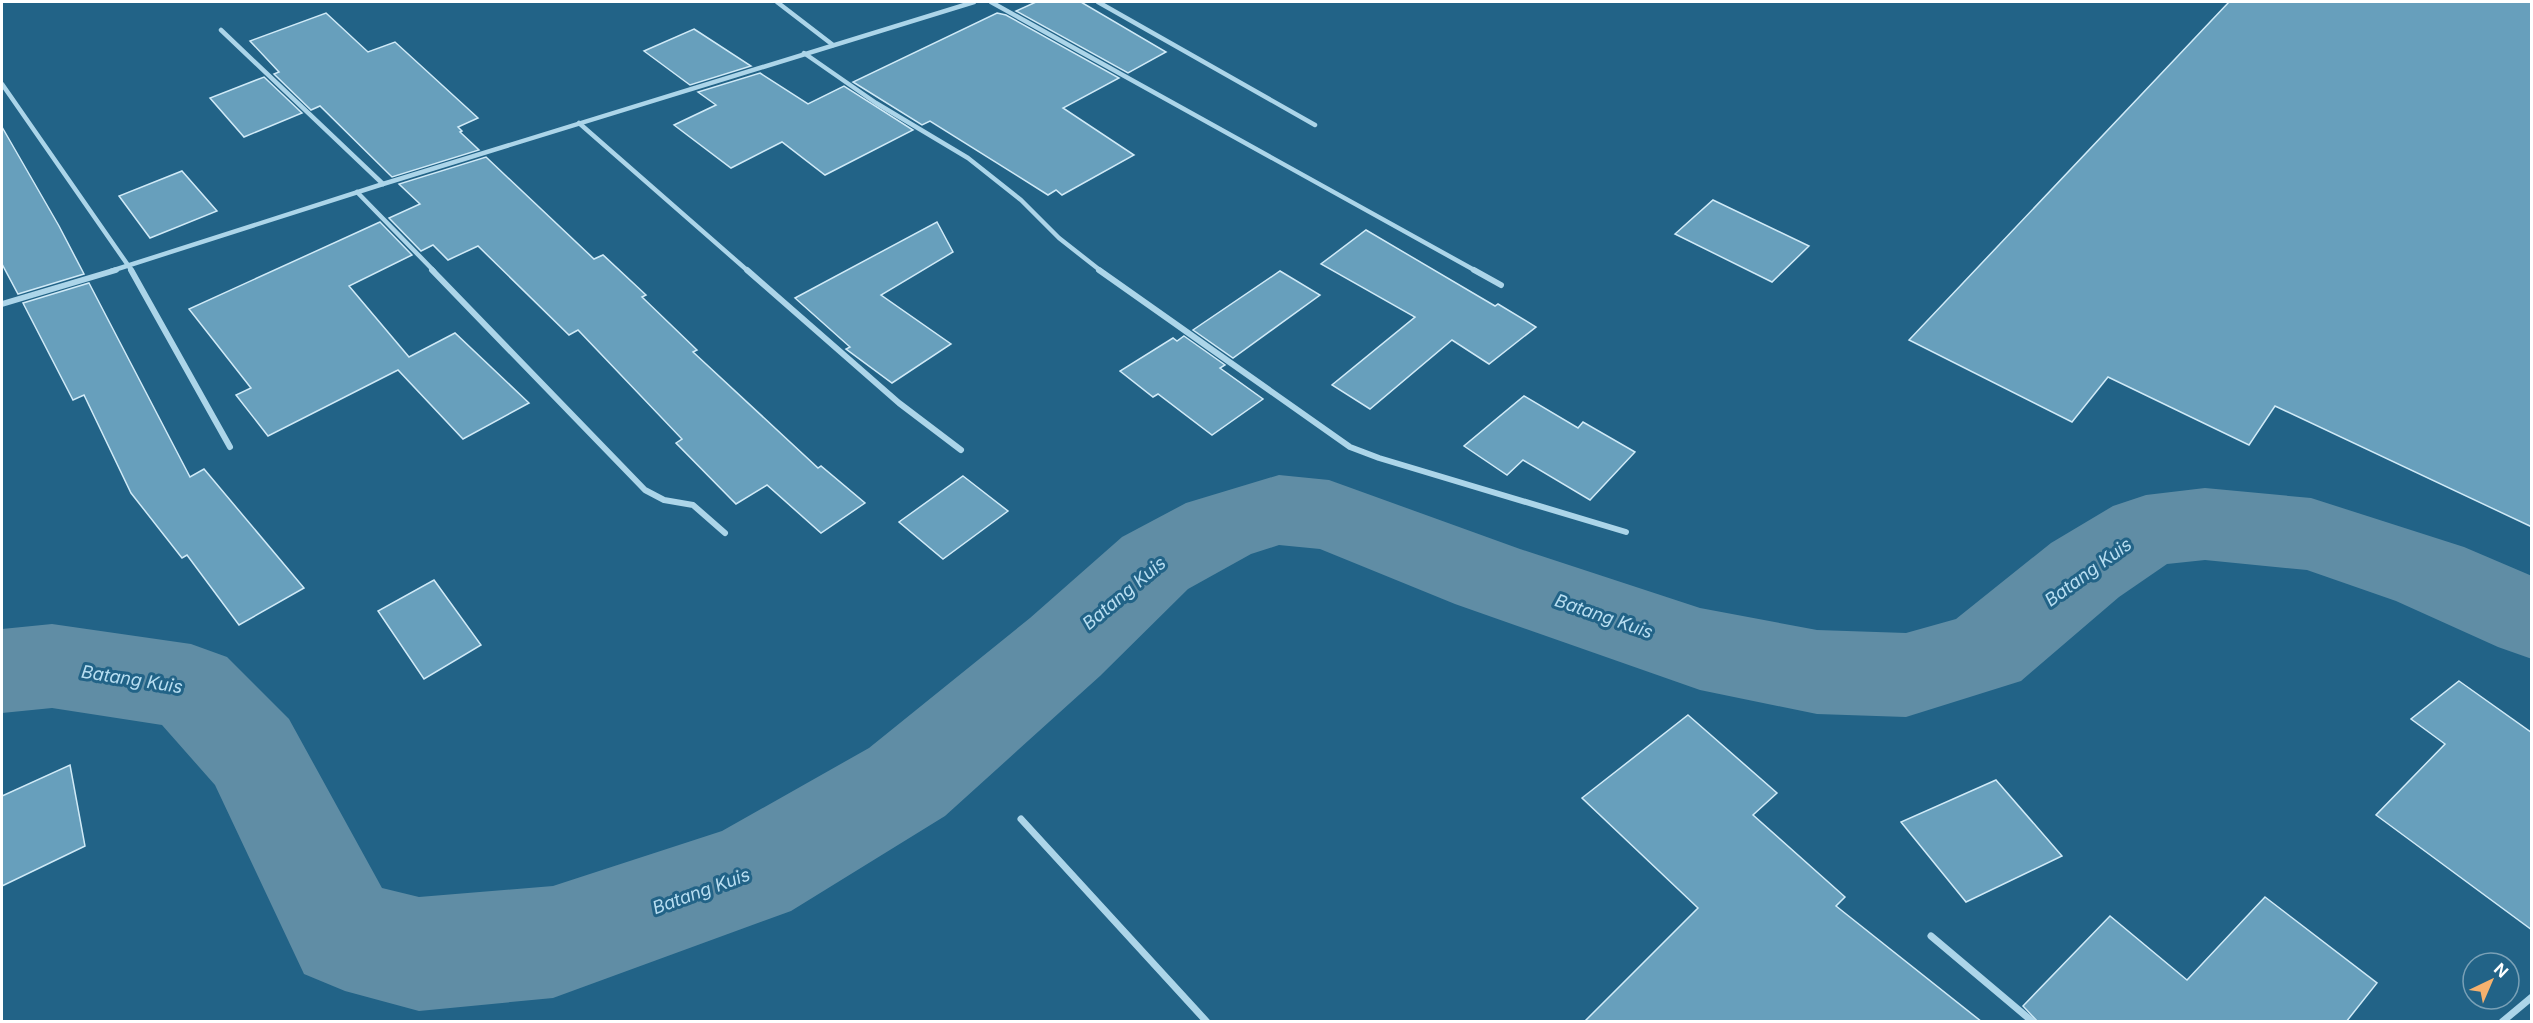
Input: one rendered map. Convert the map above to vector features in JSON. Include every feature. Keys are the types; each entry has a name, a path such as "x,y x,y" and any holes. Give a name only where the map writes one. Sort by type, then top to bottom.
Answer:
{"street":[{"path":"777,2 833,45"},
{"path":"2,304 974,2"},
{"path":"992,2 1501,285"},
{"path":"1098,2 1315,125"},
{"path":"221,30 383,184"},
{"path":"804,53 876,103 968,158 1021,200 1059,238 1095,267 1350,447 1379,458 1626,532"},
{"path":"2,84 129,266 230,447"},
{"path":"579,123 899,403 962,450"},
{"path":"357,192 645,490 664,500 693,505 725,533"},
{"path":"1021,819 1207,1022"},
{"path":"1931,936 2033,1022"},
{"path":"2502,1022 2532,997"}],"building":[{"path":"1036,2 1081,2 1166,52 1128,73 1016,11"},
{"path":"2229,2 2532,2 2532,527 2275,406 2249,445 2108,377 2072,422 1909,340"},
{"path":"326,13 368,52 395,42 478,118 458,127 462,131 460,132 479,150 392,177 320,106 311,110 274,74 279,72 250,41"},
{"path":"997,13 1006,15 1119,78 1063,108 1134,155 1062,195 1056,190 1048,195 930,121 922,125 853,82"},
{"path":"694,29 751,66 690,85 644,51"},
{"path":"760,73 808,104 844,86 913,130 825,175 782,142 731,168 674,125 716,105 698,92"},
{"path":"264,77 302,113 244,137 210,98"},
{"path":"2,127 84,274 18,294 2,264"},
{"path":"486,157 594,259 603,255 646,295 642,297 697,350 693,352 818,468 821,466 865,503 821,533 767,485 736,504 676,443 682,439 578,330 569,335 478,246 448,260 433,245 421,251 389,218 420,204 399,184"},
{"path":"182,171 217,211 150,238 119,196"},
{"path":"1713,200 1809,246 1772,282 1675,234"},
{"path":"380,222 412,255 349,286 409,357 455,333 529,403 463,439 398,370 268,436 236,395 251,388 189,309"},
{"path":"937,222 953,252 881,295 951,344 892,383 846,349 850,347 795,298"},
{"path":"1366,230 1495,306 1498,304 1536,327 1489,364 1452,340 1370,409 1332,385 1415,317 1321,264"},
{"path":"1280,271 1320,295 1233,358 1193,330"},
{"path":"89,283 190,477 204,469 304,588 239,625 187,555 182,558 131,493 84,395 73,400 23,303"},
{"path":"1184,336 1225,365 1220,368 1263,399 1212,435 1158,394 1153,397 1120,371 1173,338 1177,341"},
{"path":"1524,396 1578,428 1583,422 1635,452 1590,500 1523,460 1507,475 1464,446"},
{"path":"963,476 1008,511 943,559 899,522"},
{"path":"434,580 481,645 424,679 378,611"},
{"path":"2459,681 2532,733 2532,930 2376,815 2445,744 2411,719"},
{"path":"1688,715 1777,793 1753,815 1845,897 1836,906 1982,1022 1584,1022 1698,908 1582,798"},
{"path":"70,765 85,846 2,886 2,796"},
{"path":"1996,780 2062,856 1966,902 1901,822"},
{"path":"2265,897 2377,983 2346,1022 2038,1022 2023,1006 2110,916 2187,980"}],"waterway":[{"name":"Batang Kuis","path":"2,671 52,666 191,687 252,752 345,935 419,954 553,942 751,874 907,782 1065,647 1155,563 1219,528 1279,510 1329,515 1489,577 1700,649 1817,672 1906,675 1986,652 2085,570 2146,531 2205,524 2311,534 2430,574 2532,619"}]}
